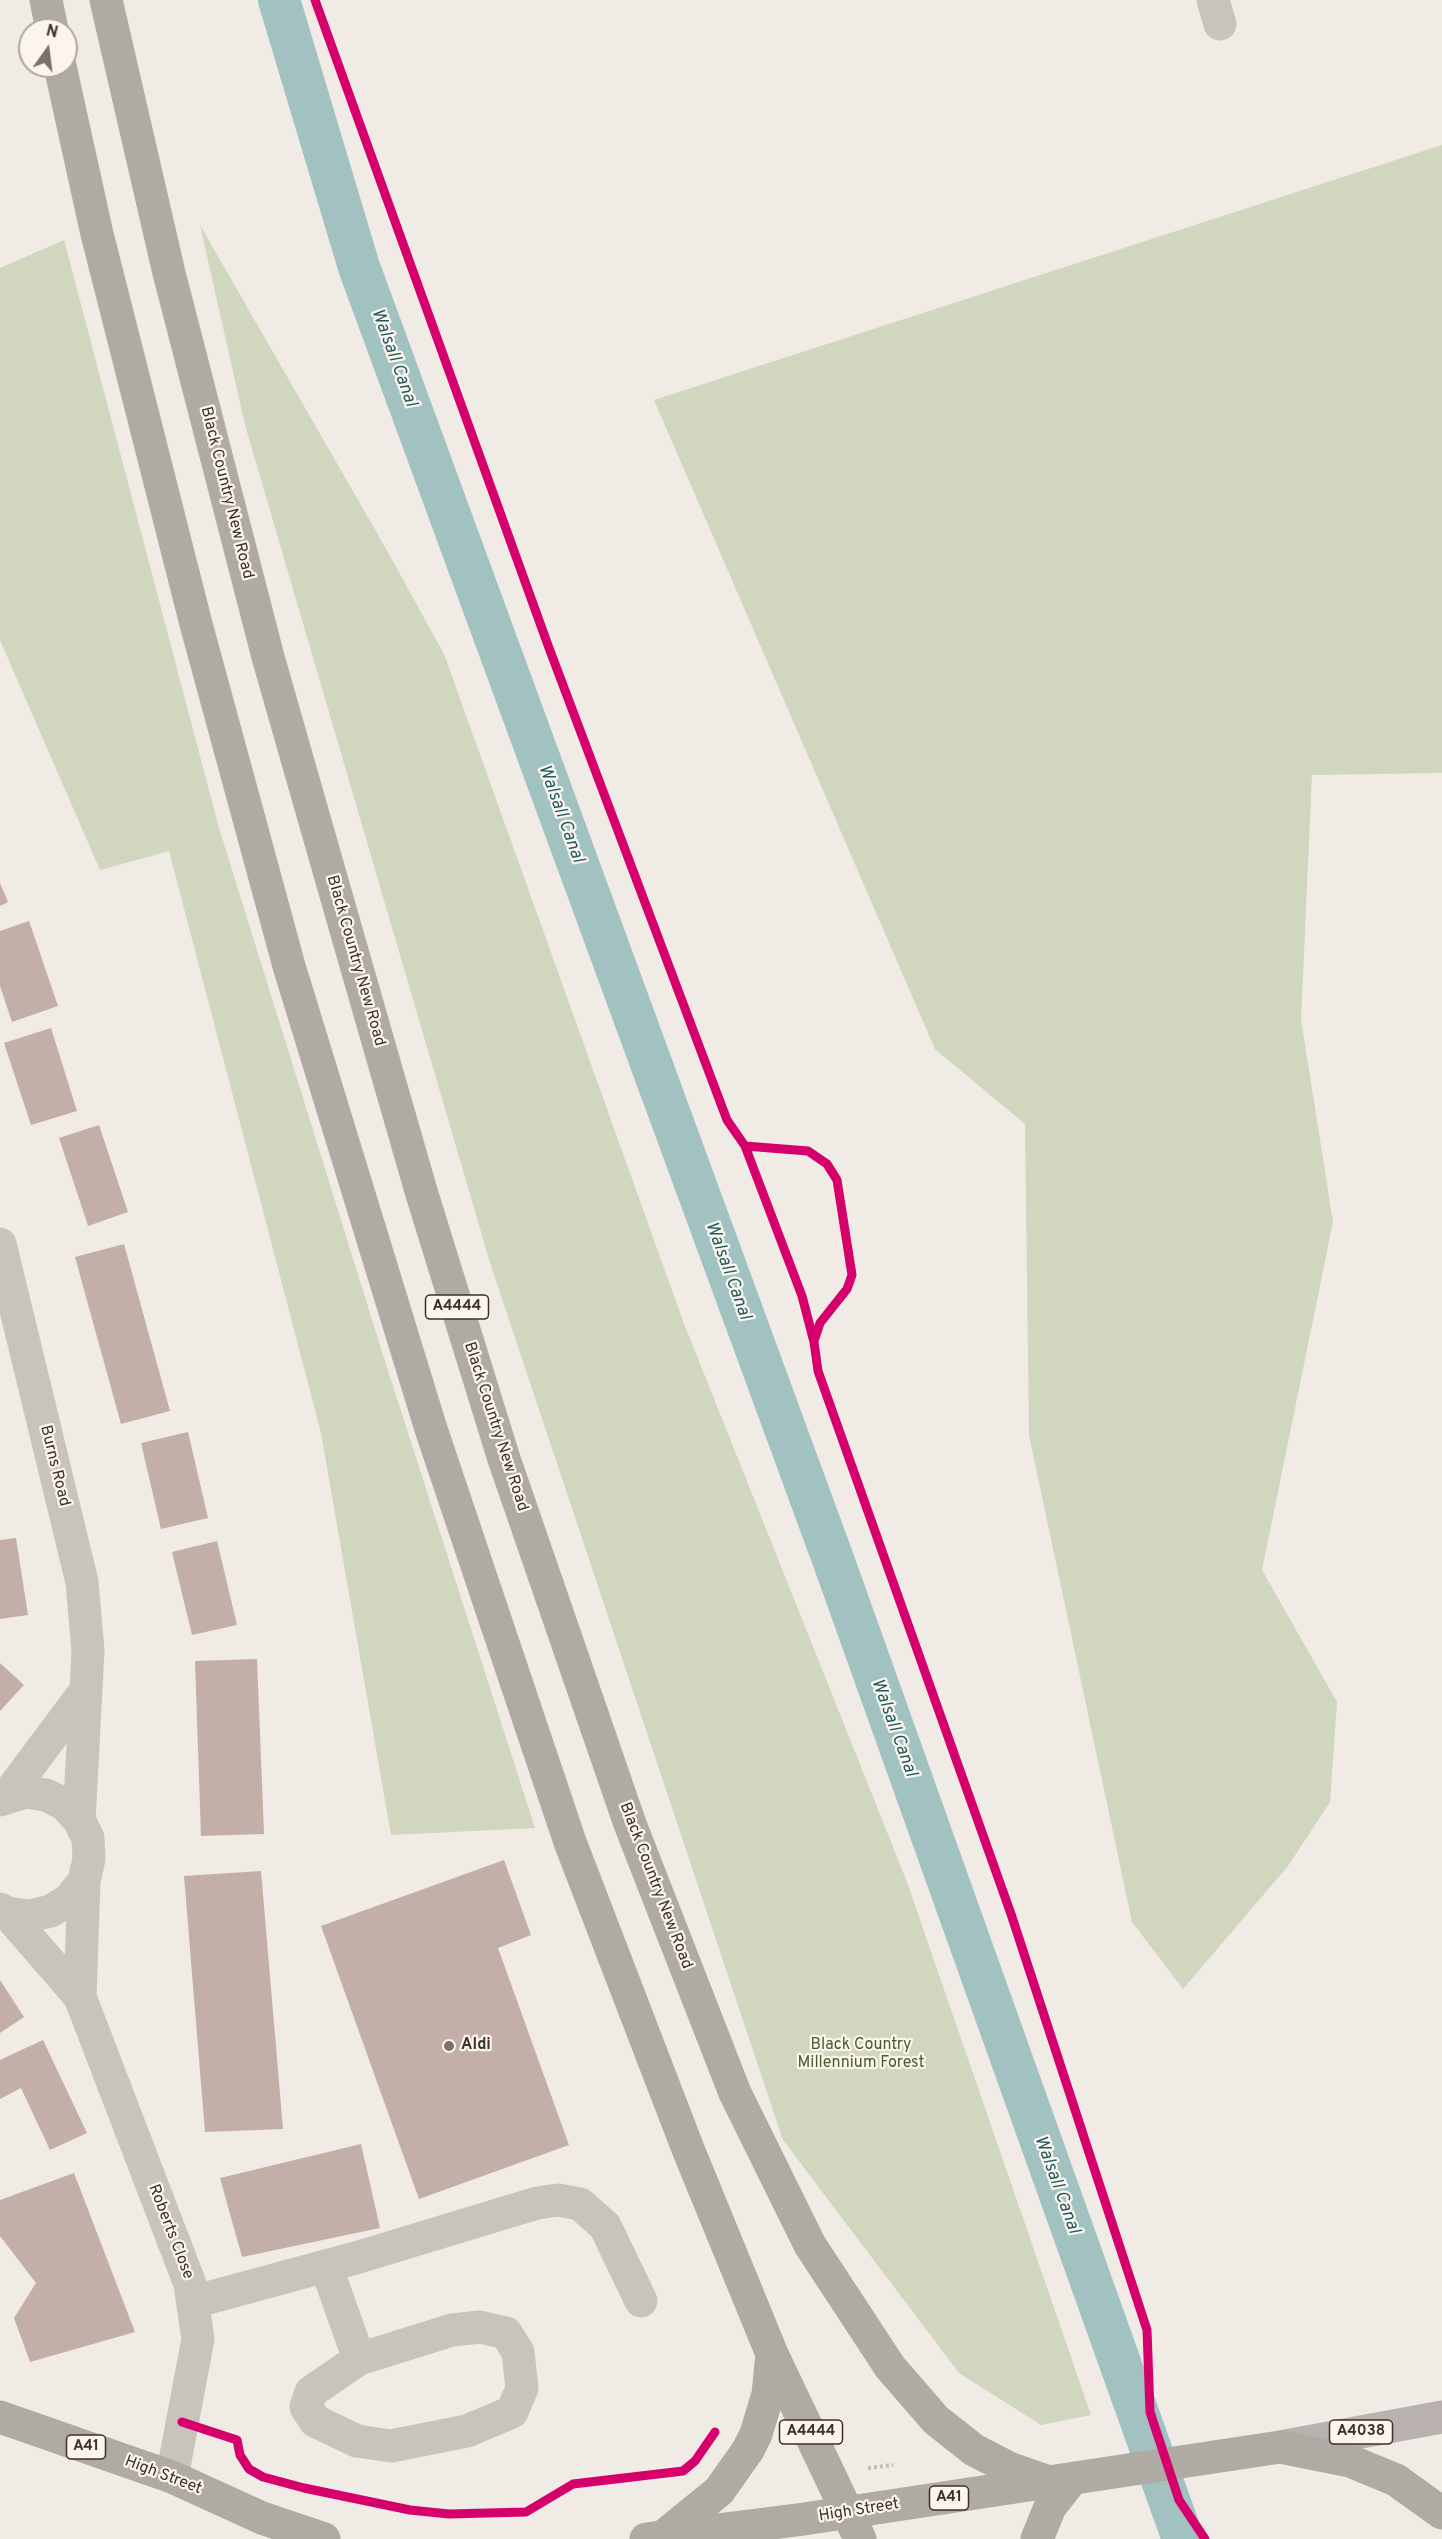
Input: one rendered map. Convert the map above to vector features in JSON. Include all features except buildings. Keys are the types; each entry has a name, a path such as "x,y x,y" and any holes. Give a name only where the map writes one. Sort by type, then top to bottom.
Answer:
{"highway":[{"path":"45,0 49,18"},
{"name":"Black Country New Road","path":"106,0 169,273 265,645 354,959 421,1191 504,1458 630,1824 735,2094 810,2245 890,2367 936,2420 974,2450 1009,2468 1061,2481"},
{"name":"A4444","path":"63,78 97,234 199,636 290,966 431,1429 570,1842 688,2149 772,2354 853,2526"},
{"path":"656,2537 719,2491 748,2450 756,2434 768,2394 772,2354"},
{"name":"High Street","path":"0,2417 172,2477 262,2518 324,2539"},
{"name":"A41","path":"1061,2481 1280,2447 1350,2462 1396,2480 1442,2513"},
{"path":"1037,2539 1061,2481"},
{"name":"High Street","path":"656,2537 853,2526 1061,2481"}],"main road":[{"name":"A4038","path":"1280,2447 1442,2417"}],"street":[{"name":"Burns Road","path":"0,1244 82,1582 88,1651 79,1820"},
{"path":"4,1798 86,1690"},
{"path":"4,1798 25,1792 46,1795 64,1804 79,1820"},
{"name":"Roberts Close","path":"79,1820 88,1838 90,1859 84,1881 80,1997"},
{"path":"3,1911 29,1916 51,1911 70,1899 84,1881"},
{"name":"Roberts Close","path":"3,1911 80,1997 190,2284 198,2339 172,2477"},
{"path":"193,2302 326,2266 537,2203 558,2200 580,2204 605,2226 641,2301"},
{"path":"326,2266 359,2359"},
{"path":"480,2327 506,2333 518,2352 522,2388 512,2412 467,2431 391,2446 357,2441 315,2421 306,2407 311,2392 359,2359 452,2330 480,2327"}],"green space":[{"path":"1442,145 1442,773 1312,775 1301,1019 1333,1222 1262,1570 1337,1702 1330,1802 1288,1866 1183,1989 1132,1922 1029,1435 1025,1124 935,1049 654,400"},
{"name":"Black Country Millennium Forest","path":"200,225 444,654 683,1321 907,1882 1091,2415 1041,2425 959,2373 783,2140 491,1266 245,425"},
{"path":"64,240 219,828 383,1355 535,1828 391,1835 321,1433 169,851 100,870 0,640 0,268"}],"waterway":[{"name":"Walsall Canal","path":"279,0 359,267 834,1562 1183,2539"}],"cycle path":[{"path":"315,0 549,648 727,1120 745,1146 802,1296 814,1342 818,1371 1011,1914 1147,2330 1150,2412 1179,2500 1205,2539"},
{"path":"745,1146 808,1151 827,1164 837,1180 852,1275 847,1289 820,1323 814,1341"},
{"path":"182,2422 237,2440 240,2455 249,2469 263,2477 410,2510 449,2514 526,2512 573,2484 683,2471 695,2461 715,2432"}],"place":[{"name":"Aldi","path":"449,2046"}]}
